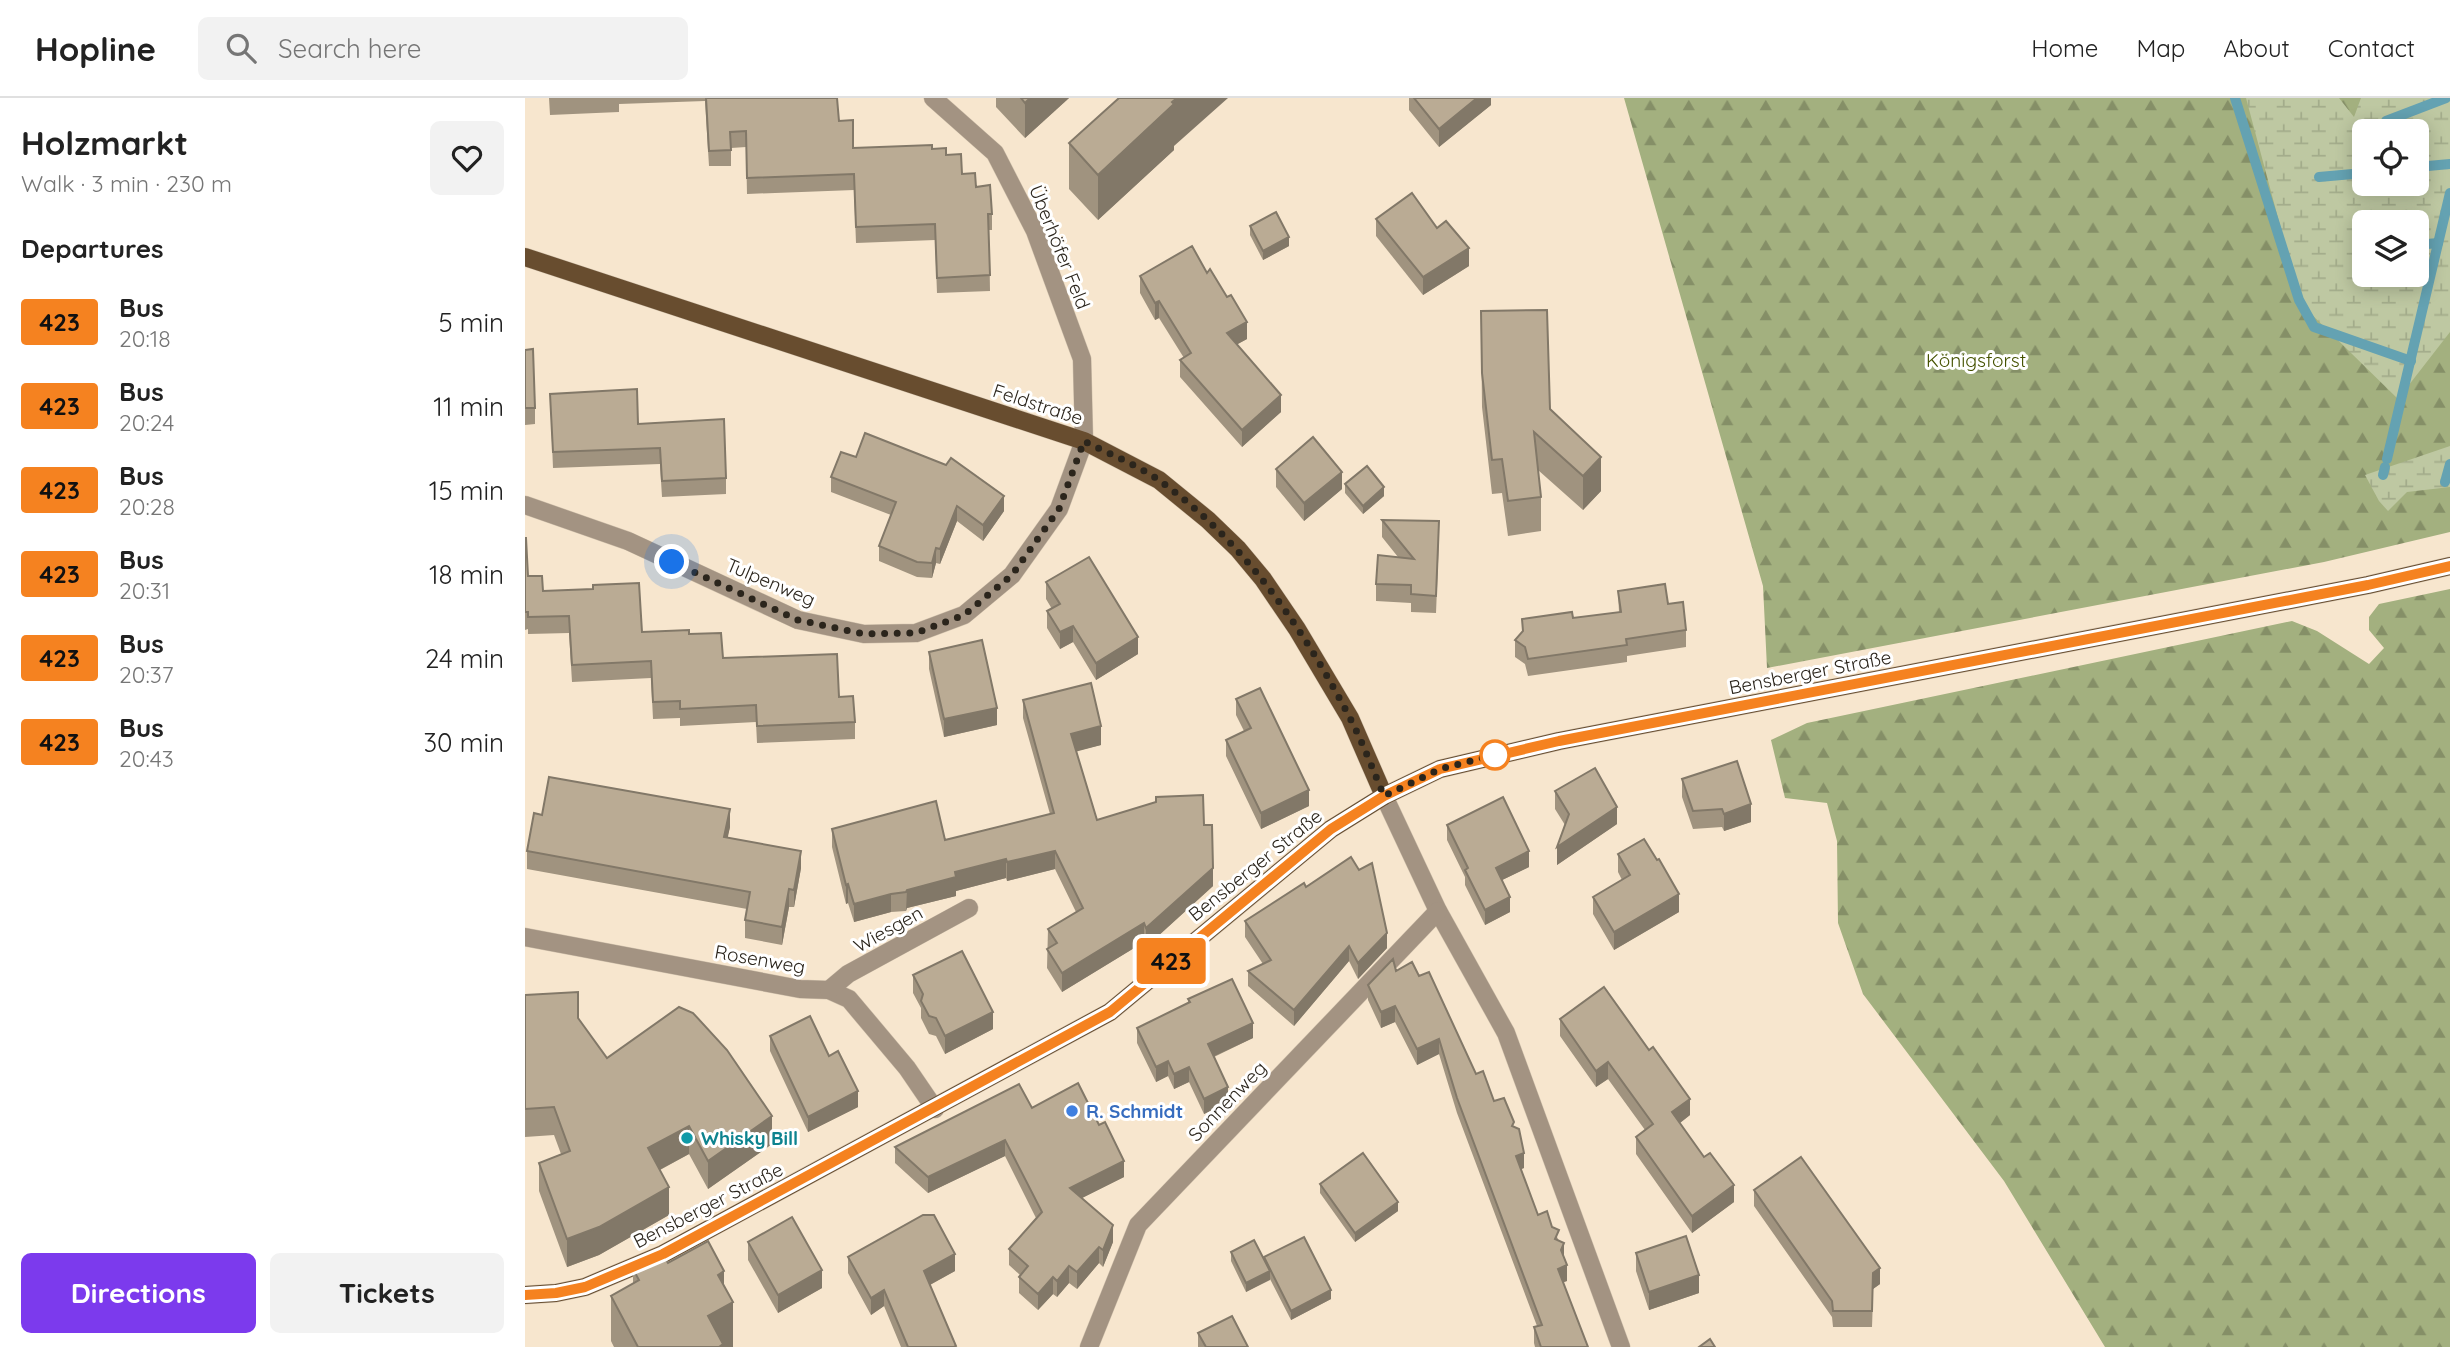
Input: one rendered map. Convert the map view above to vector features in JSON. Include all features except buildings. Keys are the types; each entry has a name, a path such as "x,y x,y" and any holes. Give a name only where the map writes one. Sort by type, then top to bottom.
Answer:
{"main road":[{"name":"Feldstraße","path":"525,257 1084,441 1159,480 1207,520 1255,569 1297,629 1350,719 1384,796"},
{"name":"Bensberger Straße","path":"525,1295 556,1293 585,1287 663,1254 1110,1012 1331,829 1384,796 1440,769 1535,746 2368,585 2450,566"}],"street":[{"name":"Überhöfer Feld","path":"933,98 995,153 1035,232 1081,359 1084,441"},
{"name":"Tulpenweg","path":"525,505 628,541 798,620 864,634 916,633 964,615 1012,575 1059,509 1084,441"},
{"path":"1384,796 1438,911 1506,1033 1621,1347"},
{"name":"Wiesgen","path":"829,990 848,974 969,908"},
{"name":"Sonnenweg","path":"1089,1347 1138,1224 1438,911"},
{"name":"Rosenweg","path":"525,937 800,989 829,990 849,999 863,1014 907,1068 935,1109"}],"green space":[{"name":"Königsforst","path":"1624,98 2450,98 2450,532 2324,562 1767,668 1763,586"},
{"path":"2246,98 2339,98 2354,117 2361,98 2450,98 2450,332 2398,399 2301,304"},
{"path":"2450,446 2450,487 2407,492 2388,511 2379,501 2365,475"},
{"path":"2450,589 2450,1347 2105,1347 2004,1181 1863,994 1838,923 1837,841 1827,803 1785,798 1771,740 1807,723 2292,621 2317,631 2369,664 2384,648 2369,630 2369,617 2379,604"}],"waterway":[{"path":"2235,98 2299,300 2314,327 2411,361"},
{"path":"2391,119 2446,98"},
{"path":"2429,166 2450,164"},
{"path":"2319,177 2352,174"},
{"path":"2387,459 2450,193"},
{"path":"2429,244 2438,243"},
{"path":"2445,482 2450,464"},
{"path":"2383,475 2385,467"}],"bus line":[{"name":"423","path":"525,1295 556,1293 585,1287 663,1254 1110,1012 1331,829 1384,796 1440,769 1559,741 2368,585 2450,566"}],"place":[{"name":"R. Schmidt","path":"1072,1111"},
{"name":"Whisky Bill","path":"687,1138"}],"route":[{"path":"672,562 798,620 864,634 916,633 964,615 1012,575 1059,509 1084,441 1159,480 1223,535 1263,579 1297,629 1350,719 1384,796 1440,769 1498,754 1495,755"}]}
